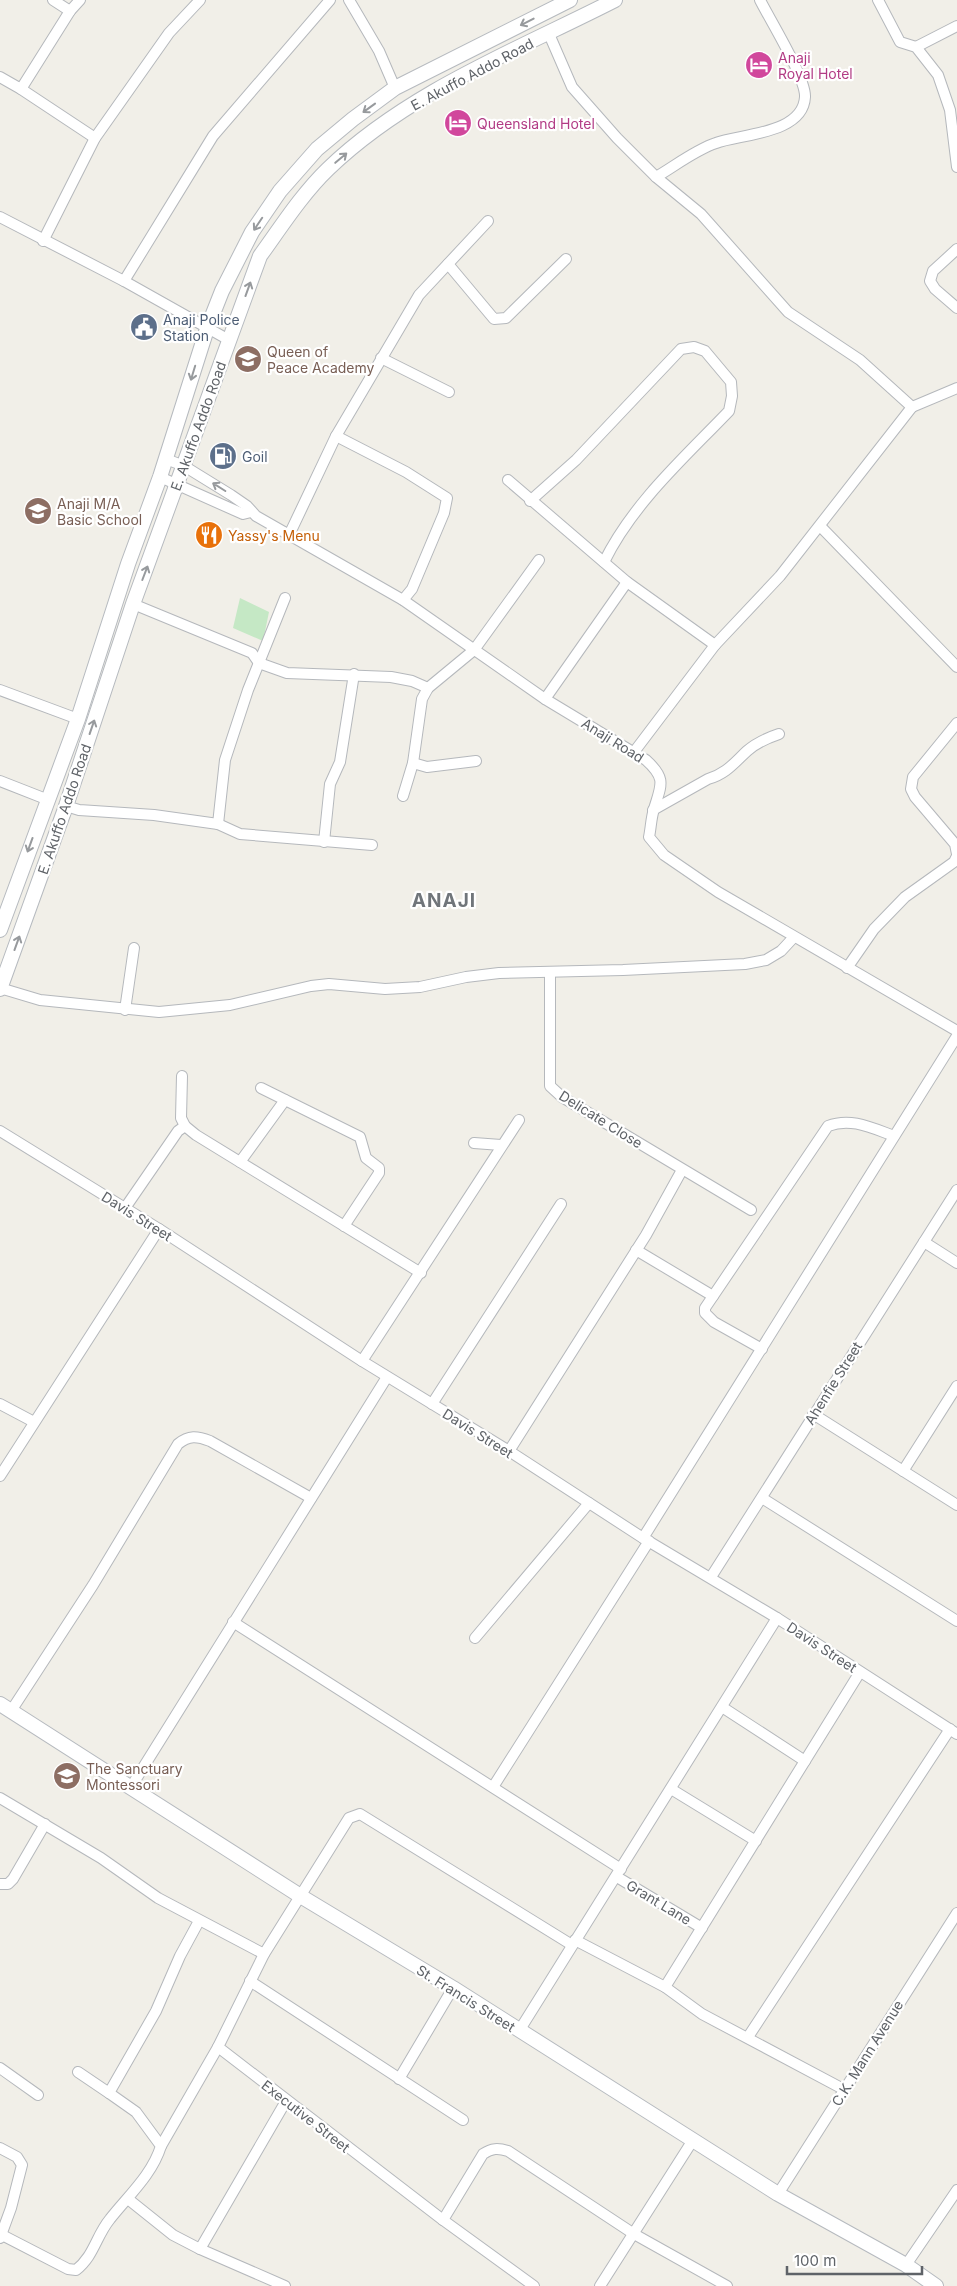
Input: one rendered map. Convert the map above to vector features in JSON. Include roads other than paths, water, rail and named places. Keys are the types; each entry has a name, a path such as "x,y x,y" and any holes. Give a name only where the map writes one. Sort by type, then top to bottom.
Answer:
{"main road":[{"name":"E. Akuffo Addo Road","path":"0,930 46,799 78,719 128,564 166,459 207,329 222,291 252,232 280,191 317,150 353,119 395,88 570,0"},
{"name":"E. Akuffo Addo Road","path":"0,988 66,806 133,604 260,256 293,210 327,170 381,124 432,92 615,0"},
{"name":"St. Francis Street","path":"6,1707 302,1897 453,1988 778,2194 906,2265 936,2286"}],"street":[{"path":"53,0 70,11"},
{"path":"21,89 70,11 80,0"},
{"path":"43,241 95,138 169,33 200,0"},
{"path":"124,282 213,136 330,0"},
{"path":"349,0 379,51 395,88"},
{"path":"656,177 716,143 780,128 801,112 805,96 799,76 760,0"},
{"path":"878,0 900,42 916,47 938,75 954,123 957,167"},
{"path":"916,47 957,26"},
{"path":"549,34 572,87 618,138 656,177 701,214 788,312 860,360 912,407"},
{"path":"0,77 95,138"},
{"path":"0,217 229,340"},
{"path":"290,533 336,436 419,295 488,221"},
{"path":"957,249 933,272 930,281 935,289 957,308"},
{"path":"448,264 494,319 506,318 566,259"},
{"path":"530,501 576,460 681,349 694,347 705,350 731,382 732,396 729,411 632,513 615,538 604,562"},
{"path":"381,358 449,392"},
{"path":"634,752 715,645 780,576 912,407 957,388"},
{"path":"336,436 406,472 447,498 444,513 412,589 403,600"},
{"name":"Anaji Road","path":"166,459 184,466 243,503 251,512 403,600 545,699 634,752 656,769 661,780 661,790 653,810 649,837 664,855 718,892 957,1031"},
{"name":"Anaji Road","path":"160,477 243,514 251,512"},
{"path":"508,480 530,501 627,582 715,645"},
{"path":"820,526 957,667"},
{"path":"403,796 413,763 422,699 428,688 474,650 539,560"},
{"path":"545,699 627,582"},
{"path":"218,824 225,760 248,690 285,598"},
{"path":"133,604 252,653 259,663 287,673 354,674 391,677 412,681 428,688"},
{"path":"324,842 330,784 340,762 354,674"},
{"path":"0,690 78,719"},
{"path":"847,968 874,929 905,897 954,862 957,855 956,844 915,797 912,788 913,777 957,723"},
{"path":"653,810 708,778 718,776 734,766 756,744 779,734"},
{"path":"413,763 427,767 476,761"},
{"path":"0,781 46,799"},
{"path":"66,806 78,810 154,815 218,824 240,834 372,845"},
{"path":"0,988 40,1000 159,1012 230,1005 311,986 329,984 385,989 420,987 466,977 499,973 745,964 766,960 780,951 794,937"},
{"path":"125,1010 134,948"},
{"name":"Delicate Close","path":"550,972 550,1086 562,1097 751,1210"},
{"path":"493,1788 762,1348 957,1036"},
{"path":"182,1076 182,1118 185,1126 421,1273"},
{"path":"261,1088 360,1137 366,1158 379,1168 379,1173 344,1226"},
{"path":"240,1162 285,1100"},
{"path":"362,1361 519,1120"},
{"path":"762,1348 714,1322 705,1313 705,1308 828,1126 839,1121 860,1123 894,1136"},
{"path":"125,1208 178,1131 185,1126"},
{"name":"Davis Street","path":"0,1131 159,1229 387,1377 508,1451 646,1540 777,1618 953,1731"},
{"path":"474,1143 501,1145"},
{"path":"508,1451 636,1250 682,1170"},
{"name":"Ahenfie Street","path":"711,1577 957,1190"},
{"path":"432,1404 561,1204"},
{"path":"0,1476 159,1229"},
{"path":"924,1242 957,1264"},
{"path":"636,1250 714,1296"},
{"path":"131,1787 387,1377"},
{"path":"903,1471 957,1386"},
{"path":"0,1404 34,1422"},
{"path":"813,1414 957,1505"},
{"path":"6,1707 93,1585 178,1444 186,1438 196,1436 210,1441 311,1498"},
{"path":"762,1498 957,1622"},
{"path":"475,1638 589,1503"},
{"path":"519,2031 777,1618"},
{"name":"Grant Lane","path":"233,1622 493,1788 702,1928"},
{"path":"665,1987 860,1672"},
{"path":"722,1707 805,1761"},
{"path":"748,2037 953,1731"},
{"path":"671,1789 756,1841"},
{"path":"0,1798 101,1858 158,1898 264,1954"},
{"path":"0,2148 18,2157 22,2165 12,2208 1,2236 68,2269 76,2270 90,2256 104,2226 128,2199 154,2161 218,2048 264,1954 302,1897 349,1818 360,1814 574,1943 665,1987 702,2014 845,2090"},
{"path":"0,1884 8,1884 12,1880 45,1824"},
{"name":"C.K. Mann Avenue","path":"778,2194 957,1913"},
{"path":"109,2093 156,2011 180,1956 199,1921"},
{"path":"250,1981 463,2120"},
{"path":"399,2079 453,1988"},
{"name":"Executive Street","path":"218,2048 442,2220 534,2286"},
{"path":"0,2068 38,2095"},
{"path":"78,2072 136,2112 161,2146"},
{"path":"200,2249 286,2101"},
{"path":"600,2286 692,2140"},
{"path":"442,2220 483,2154 491,2149 500,2148 508,2151 634,2234 727,2286"},
{"path":"906,2265 957,2190"},
{"path":"128,2199 173,2235 200,2249 285,2286"}],"place":[{"name":"Anaji Royal Hotel","path":"759,65"},
{"name":"Queensland Hotel","path":"458,123"},
{"name":"Anaji Police Station","path":"144,327"},
{"name":"Queen of Peace Academy","path":"248,359"},
{"name":"Goil","path":"223,456"},
{"name":"Anaji M/A Basic School","path":"38,511"},
{"name":"Yassy's Menu","path":"209,535"},
{"name":"The Sanctuary Montessori","path":"67,1776"}],"district":[{"name":"ANAJI","path":"444,900"}]}
